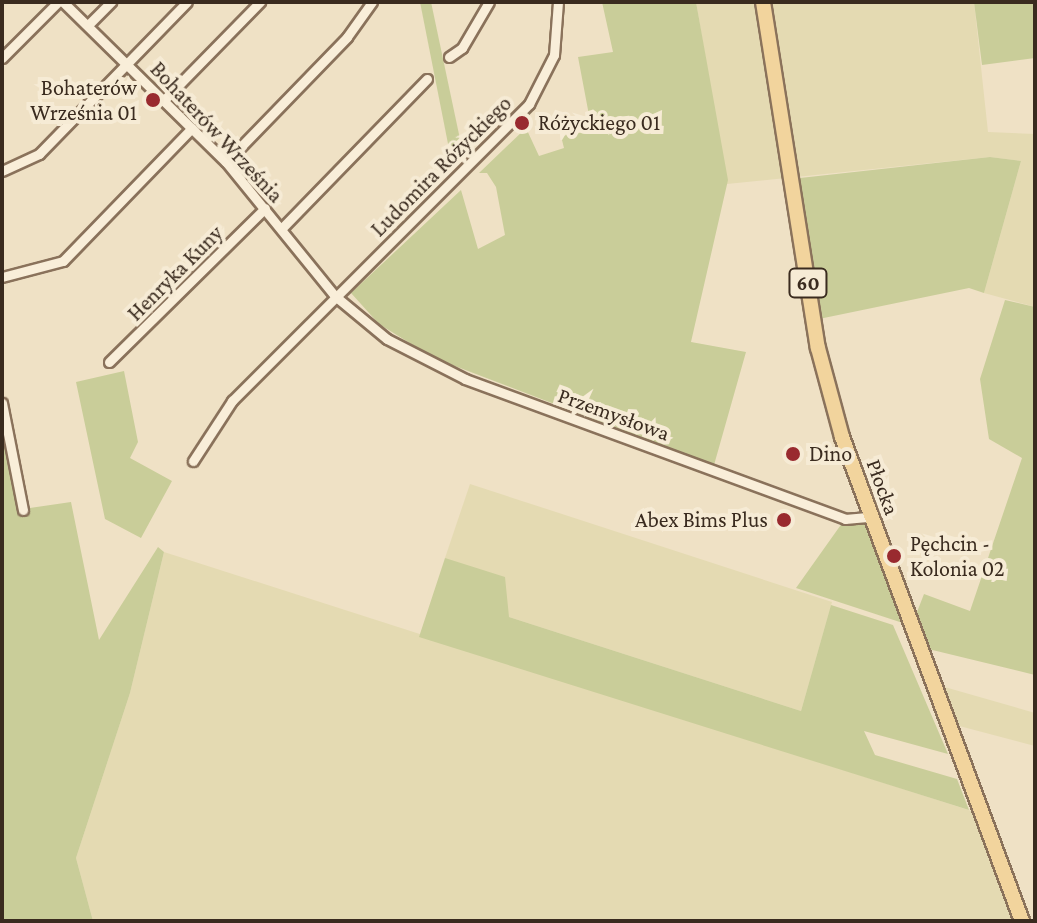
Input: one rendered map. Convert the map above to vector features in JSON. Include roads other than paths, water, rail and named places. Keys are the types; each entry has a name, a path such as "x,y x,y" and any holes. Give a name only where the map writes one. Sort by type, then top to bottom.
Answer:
{"main road":[{"name":"Płocka","path":"763,2 818,348 870,517 1022,921"}],"street":[{"name":"Bohaterów Września","path":"61,2 226,162 335,296 356,317"},
{"path":"2,58 61,2"},
{"path":"88,25 111,2"},
{"path":"2,171 39,154 187,2"},
{"path":"163,101 260,2"},
{"path":"226,162 347,37 372,2"},
{"path":"449,57 462,48 489,2"},
{"name":"Ludomira Różyckiego","path":"193,461 232,401 529,104 554,55 558,2"},
{"path":"282,228 427,79"},
{"path":"2,277 63,261 192,128"},
{"name":"Henryka Kuny","path":"109,362 265,208"},
{"name":"Przemysłowa","path":"356,317 465,379 845,519 870,517"},
{"path":"2,403 23,510"}],"place":[{"name":"Bohaterów Września 01","path":"153,100"},
{"name":"Różyckiego 01","path":"522,123"},
{"name":"Dino","path":"793,454"},
{"name":"Abex Bims Plus","path":"784,520"},
{"name":"Pęchcin - Kolonia 02","path":"894,556"}]}
